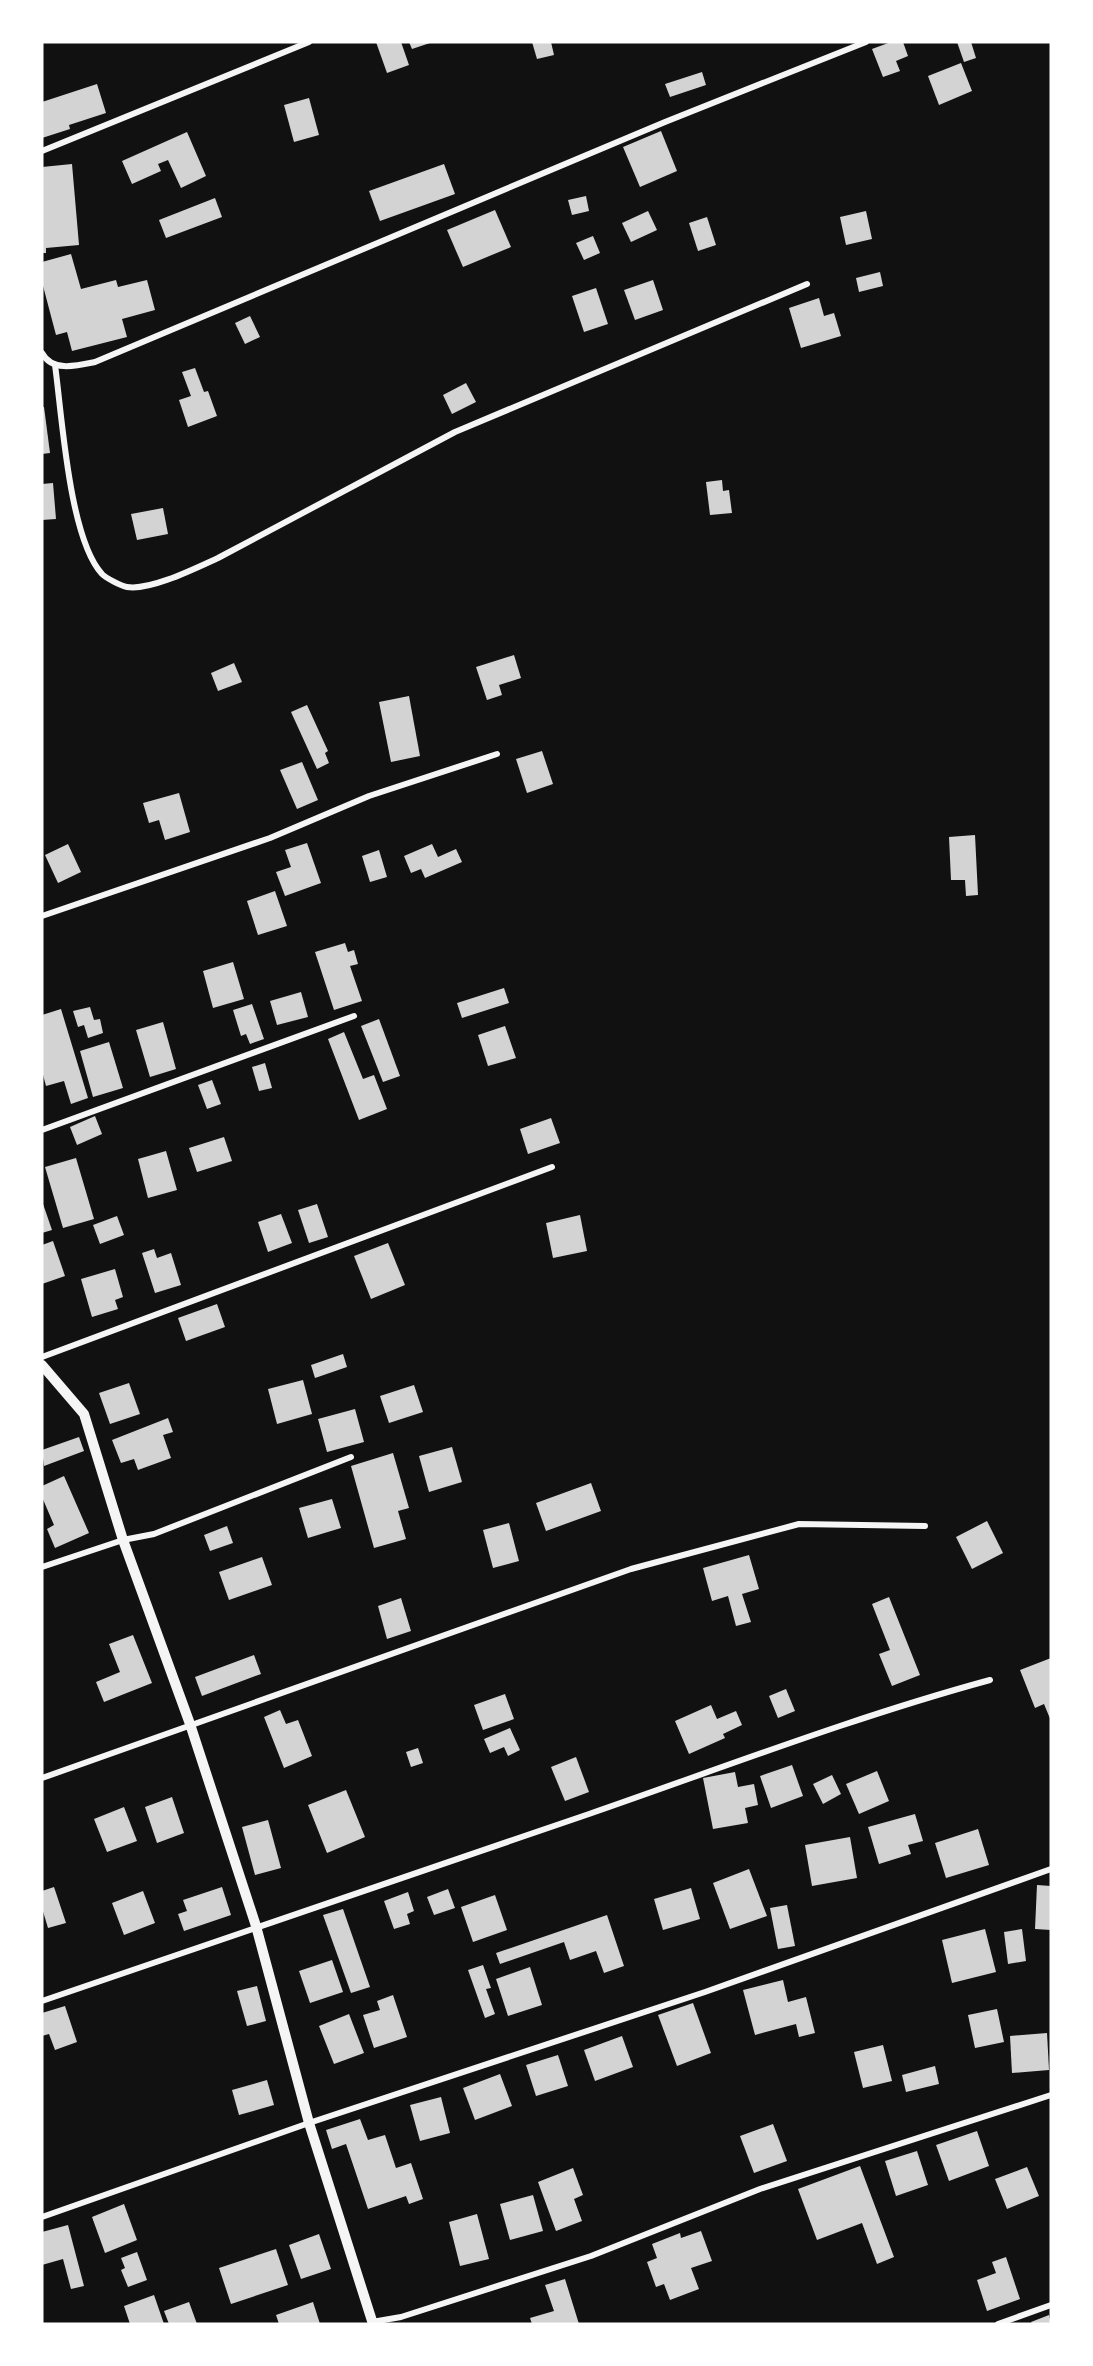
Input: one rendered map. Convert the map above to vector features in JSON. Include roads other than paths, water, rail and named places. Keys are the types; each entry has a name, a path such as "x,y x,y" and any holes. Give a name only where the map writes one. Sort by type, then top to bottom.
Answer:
{"street":[{"path":"42,151 309,42"},
{"path":"42,352 46,361 55,365 72,366 94,362 654,126 866,42"},
{"path":"55,365 76,513 88,550 103,575 126,587 149,584 179,575 218,558 455,432 807,284"},
{"path":"42,916 270,838 369,796 497,754"},
{"path":"42,1130 354,1016"},
{"path":"42,1357 552,1167"},
{"path":"42,1365 84,1414 123,1540 190,1724 256,1926 309,2123 373,2323 401,2317 591,2256 760,2189 1051,2095"},
{"path":"42,1567 123,1540 154,1534 351,1457"},
{"path":"42,1778 643,1566 800,1524 925,1526"},
{"path":"42,2001 918,1700 990,1680"},
{"path":"42,2217 309,2123 705,1992 1051,1869"},
{"path":"998,2324 1051,2305"}]}
